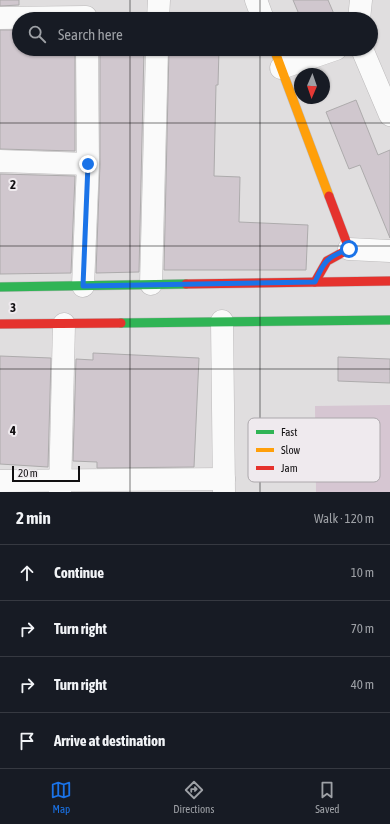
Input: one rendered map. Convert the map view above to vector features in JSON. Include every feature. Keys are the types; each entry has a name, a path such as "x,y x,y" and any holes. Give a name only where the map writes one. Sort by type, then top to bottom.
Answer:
{"main road":[{"path":"277,58 349,249 333,255 326,260 315,282"},
{"path":"0,287 390,281"},
{"path":"0,324 390,320"}],"street":[{"path":"158,12 159,0"},
{"path":"256,0 260,12"},
{"path":"360,12 361,0"},
{"path":"0,18 12,17"},
{"path":"83,286 88,164 87,56"},
{"path":"152,284 157,56"},
{"path":"277,58 290,56"},
{"path":"365,56 390,115"},
{"path":"0,161 88,164"},
{"path":"349,249 390,251"},
{"path":"0,481 60,486 224,485 222,321"},
{"path":"60,486 64,324"}],"shaded area":[{"path":"390,405 390,492 316,492 316,482 380,482 380,418 315,418 315,406"}],"building":[{"path":"0,0 19,0 19,5 0,6"},
{"path":"293,0 328,0 333,12 298,12"},
{"path":"0,30 12,30 12,56 75,56 75,151 0,149"},
{"path":"100,56 144,56 139,272 96,273 100,164"},
{"path":"169,56 219,56 218,85 216,85 214,176 240,177 239,222 308,225 306,270 164,270"},
{"path":"356,100 378,155 390,150 390,238 360,165 349,169 326,112"},
{"path":"0,174 75,176 71,273 0,274"},
{"path":"93,353 199,358 194,467 97,468 97,462 73,461 76,359 93,360"},
{"path":"0,356 51,358 48,467 0,464"},
{"path":"338,357 390,359 390,383 338,381"}],"traffic: fast":[{"path":"0,287 186,284"},
{"path":"121,323 390,320"}],"traffic: slow":[{"path":"277,56 329,196"}],"traffic: jam":[{"path":"315,282 327,261 349,249 329,196"},
{"path":"186,284 390,281"},
{"path":"0,324 121,323"}],"route":[{"path":"88,164 83,286 315,282 326,260 333,255 349,249"}]}
